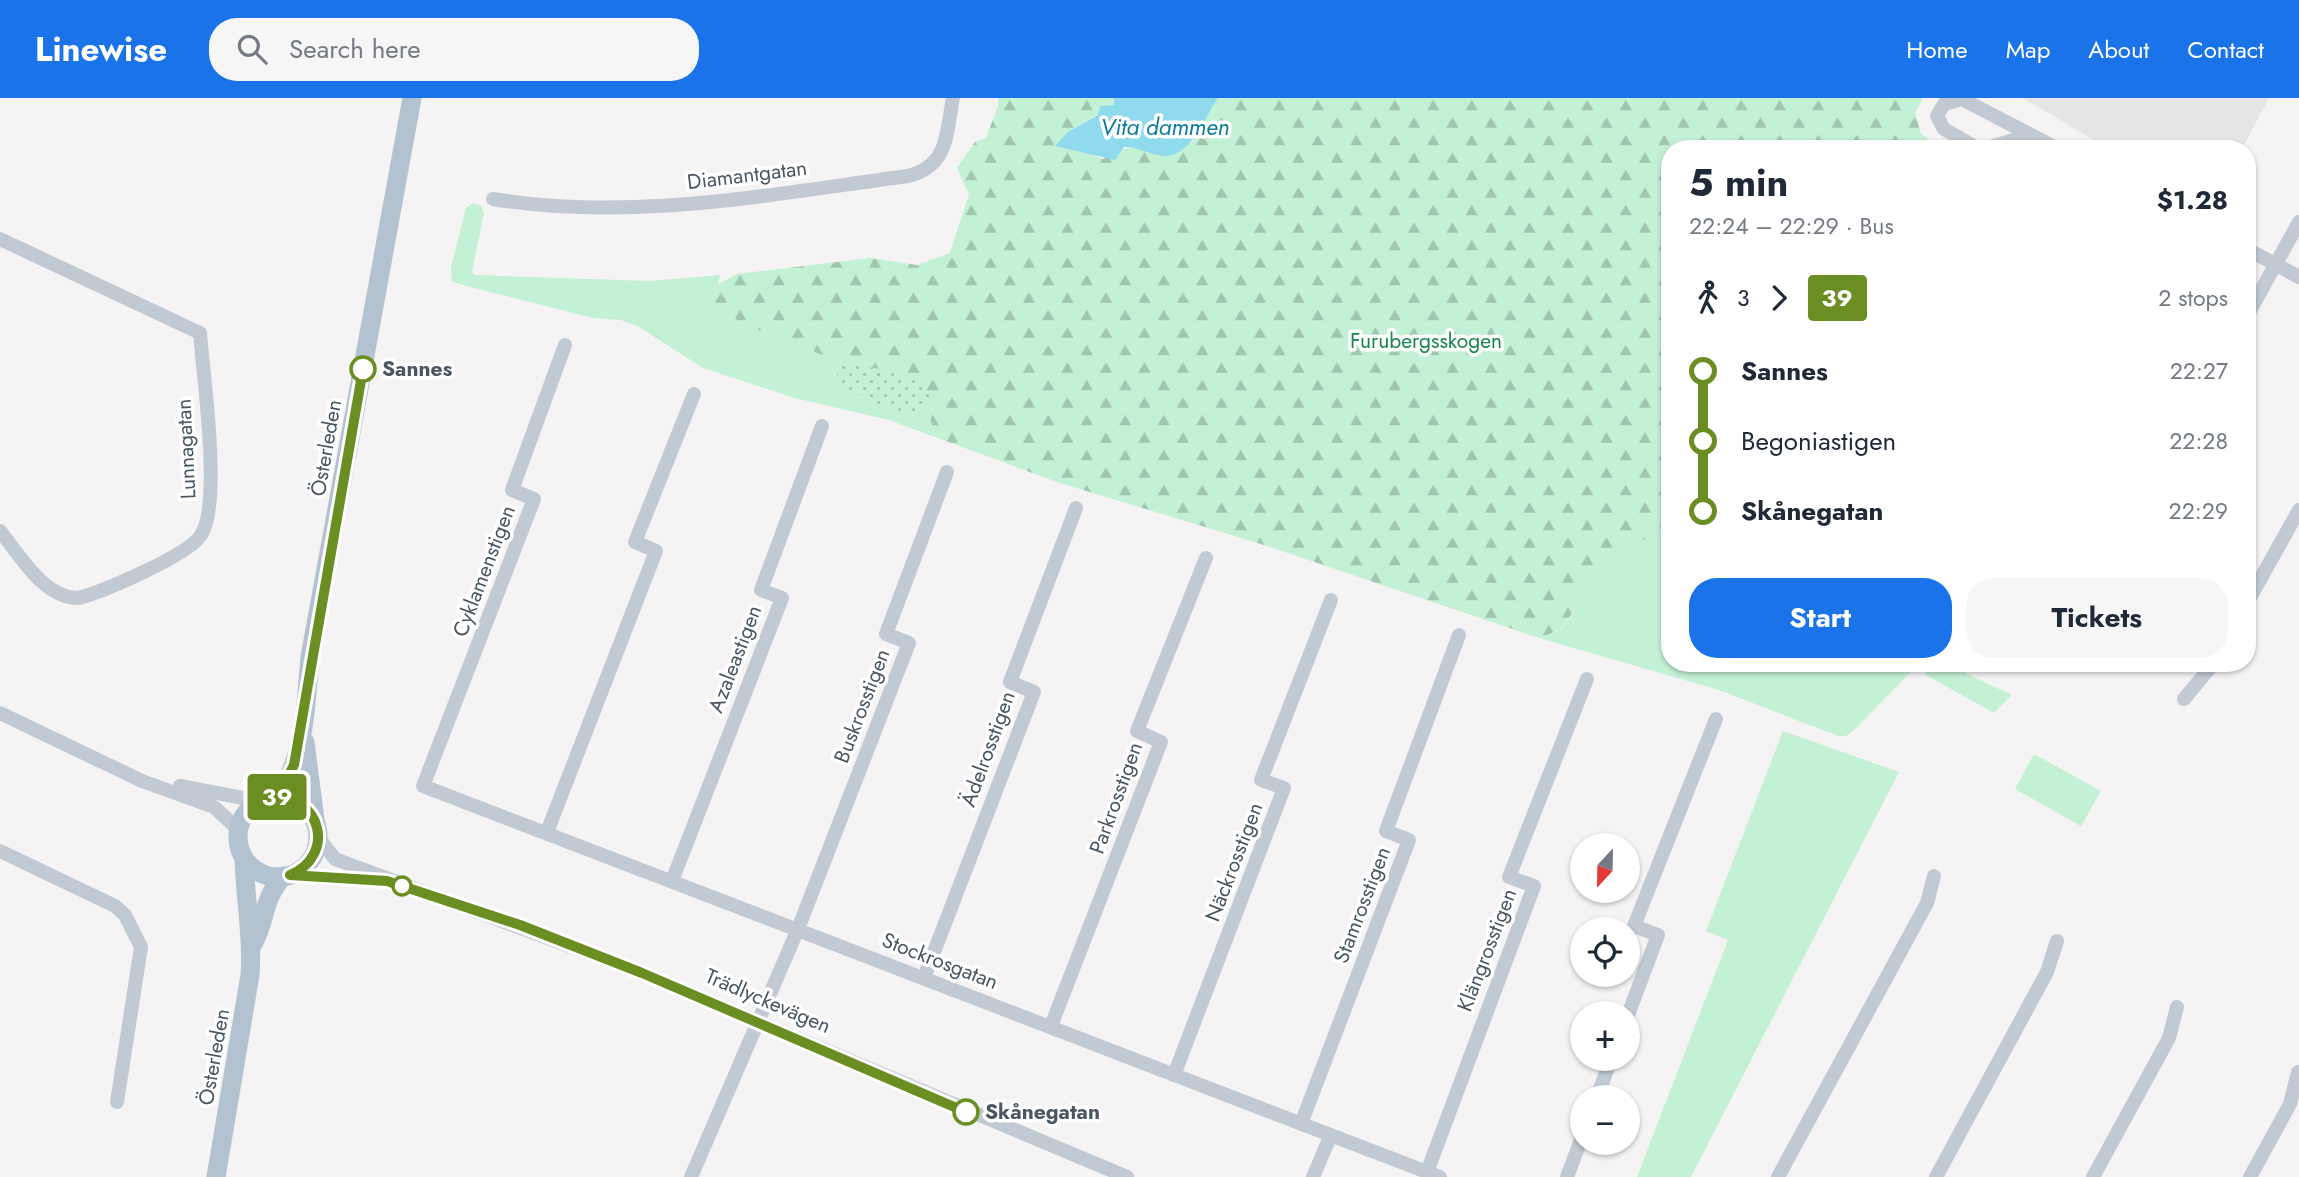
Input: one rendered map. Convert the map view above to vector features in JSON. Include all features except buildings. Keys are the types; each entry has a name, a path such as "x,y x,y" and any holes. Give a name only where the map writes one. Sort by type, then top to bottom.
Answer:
{"main road":[{"name":"Österleden","path":"265,799 280,791 291,772 303,724 310,657 412,98"},
{"name":"Österleden","path":"303,724 317,830"},
{"name":"Trädlyckevägen","path":"265,799 298,802 317,830"},
{"path":"244,858 240,849 239,830 246,813 265,799"},
{"path":"286,876 308,863 316,851 317,830"},
{"name":"Österleden","path":"216,1177 244,1019 252,945 248,932 244,858"},
{"name":"Trädlyckevägen","path":"244,858 264,874 286,876"},
{"name":"Österleden","path":"252,945 258,935 268,894 286,876"}],"street":[{"name":"Diamantgatan","path":"493,198 535,204 640,207 683,205 908,176 922,172 936,162 943,148 953,98"},
{"path":"1964,140 1944,129 1937,116 1944,104 1962,99 2041,140"},
{"path":"2013,140 2031,135"},
{"path":"2256,300 2299,222"},
{"name":"Lunnagatan","path":"0,239 200,333 210,472 208,519 194,544 79,598 61,597 43,583 0,531"},
{"path":"2256,254 2299,278"},
{"name":"Cyklamenstigen","path":"424,786 534,499 512,490 565,345"},
{"path":"547,832 656,551 635,542 694,394"},
{"name":"Azaleastigen","path":"672,881 782,598 761,590 821,426"},
{"name":"Buskrosstigen","path":"798,929 909,643 887,634 947,472"},
{"name":"Ädelrosstigen","path":"924,978 1034,692 1010,682 1076,508"},
{"path":"2256,587 2299,510"},
{"name":"Parkrosstigen","path":"1051,1026 1161,741 1137,731 1206,558"},
{"name":"Näckrosstigen","path":"1174,1075 1284,788 1261,780 1331,600"},
{"name":"Stamrosstigen","path":"1301,1124 1409,840 1386,831 1459,635"},
{"path":"2184,699 2206,672"},
{"name":"Klängrosstigen","path":"1433,1174 1534,887 1509,877 1587,679"},
{"name":"Trädlyckevägen","path":"0,713 142,781 214,807 239,830"},
{"path":"1633,1001 1658,935 1634,926 1716,719"},
{"name":"Trädlyckevägen","path":"118,769 173,784 265,799"},
{"name":"Stockrosgatan","path":"424,786 1051,1026 1330,1137 1433,1174"},
{"name":"Trädlyckevägen","path":"317,830 335,859 387,881 520,925 1127,1177"},
{"path":"0,851 115,906 125,915 138,939 139,970 117,1102"},
{"name":"Trädlyckevägen","path":"286,876 387,881"},
{"path":"1779,1177 1927,904 1934,876"},
{"path":"691,1177 756,1021 798,929"},
{"path":"1936,1177 2046,972 2057,941"},
{"path":"2093,1177 2169,1038 2178,1007"},
{"path":"2250,1177 2290,1104 2298,1072"},
{"path":"1313,1177 1330,1137"},
{"path":"1567,1177 1575,1155"}],"shaded area":[{"path":"2023,98 2269,98 2247,140 2094,140"}],"green space":[{"name":"Furubergsskogen","path":"998,98 1114,98 1114,105 1068,132 1056,146 1084,151 1103,159 1130,148 1143,149 1159,156 1193,142 1200,124 1218,98 1923,98 1915,113 1921,134 1930,140 1661,140 1661,527 1638,545 1599,565 1581,601 1560,630 1539,638 1264,545 1057,482 935,437 930,417 933,402 894,372 838,361 749,326 711,306 717,285 737,274 870,258 917,265 950,253 969,194 957,168 975,142 986,138 998,106"},
{"path":"473,203 481,206 484,213 472,272 475,275 650,281 720,275 718,284 894,372 933,402 930,417 935,437 889,420 795,398 703,368 639,327 621,320 593,318 452,281 451,267 466,208"},
{"path":"838,361 894,372 923,384 933,402 921,410 911,412 876,403 853,392 837,380"},
{"path":"1661,527 1661,672 1910,673 1854,730 1846,736 1838,736 1719,690 1539,638 1561,630 1581,601 1599,565 1638,545"},
{"path":"1924,672 1966,672 2012,695 1994,713"},
{"path":"1783,731 1899,772 1691,1177 1637,1177 1728,940 1706,931"},
{"path":"2034,754 2101,791 2081,826 2015,789"}],"water":[{"name":"Vita dammen","path":"1114,98 1218,98 1187,146 1168,156 1124,147 1115,160 1055,146 1068,132 1098,115 1100,106 1114,105"}],"bus line":[{"name":"39","path":"363,369 310,657 303,724 294,765 280,791 271,797 289,798 298,802 311,814 318,829 318,844 313,857 303,868 290,875 387,881 520,925 801,1039 966,1112"}],"place":[{"name":"Sannes","path":"363,369"},
{"name":"Skånegatan","path":"966,1112"}]}
